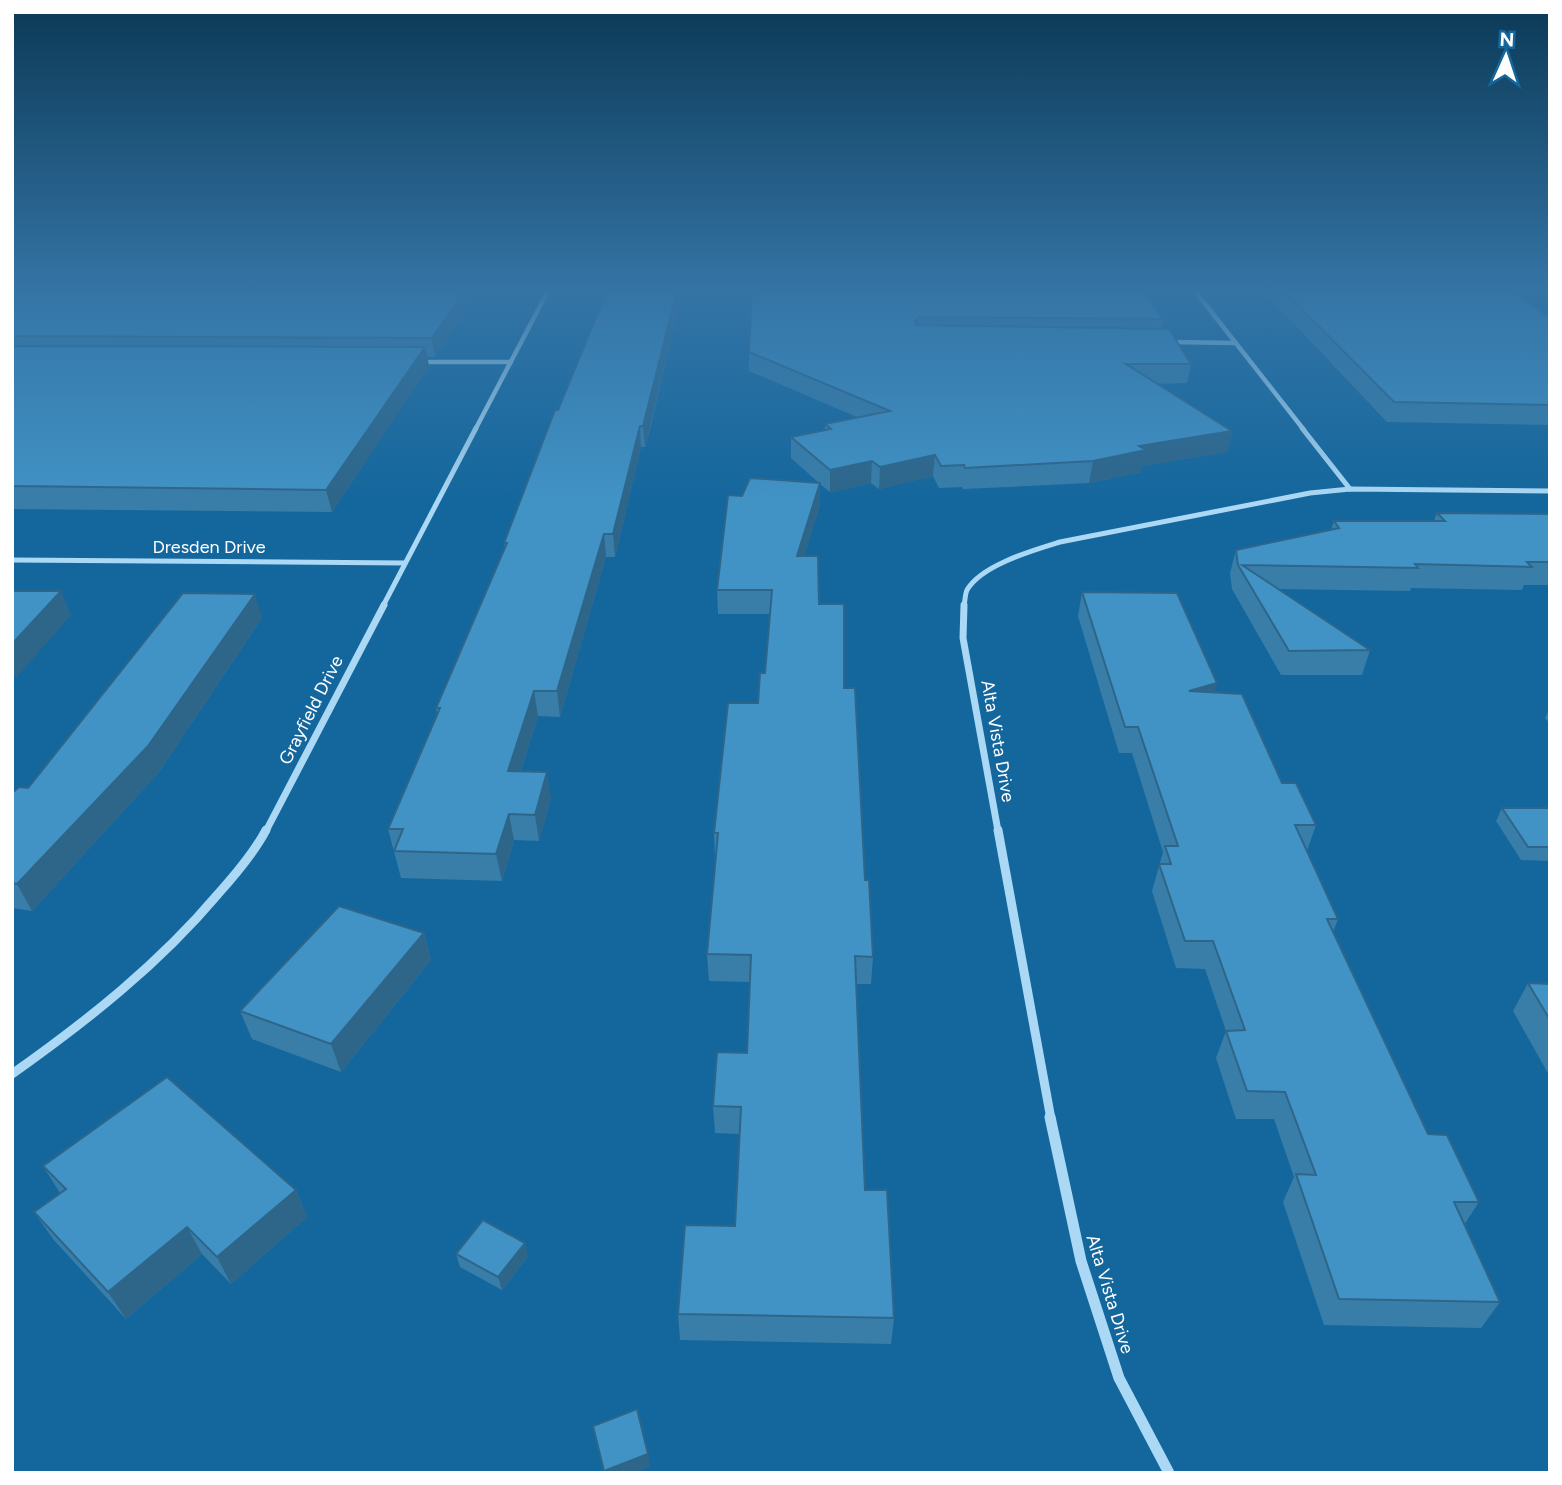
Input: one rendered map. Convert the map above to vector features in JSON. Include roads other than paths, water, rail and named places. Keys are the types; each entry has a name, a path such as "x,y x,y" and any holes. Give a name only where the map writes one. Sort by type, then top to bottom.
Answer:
{"street":[{"path":"1250,360 1350,489"},
{"path":"408,361 511,362"},
{"name":"Grayfield Drive","path":"12,1074 124,990 193,925 231,883 260,842 511,362"},
{"name":"Alta Vista Drive","path":"1169,1473 1119,1378 1082,1261 1054,1135 963,638 962,611 967,590 989,570 1022,553 1072,539 1247,503 1350,489 1550,491"},
{"name":"Dresden Drive","path":"12,560 405,563"}]}
